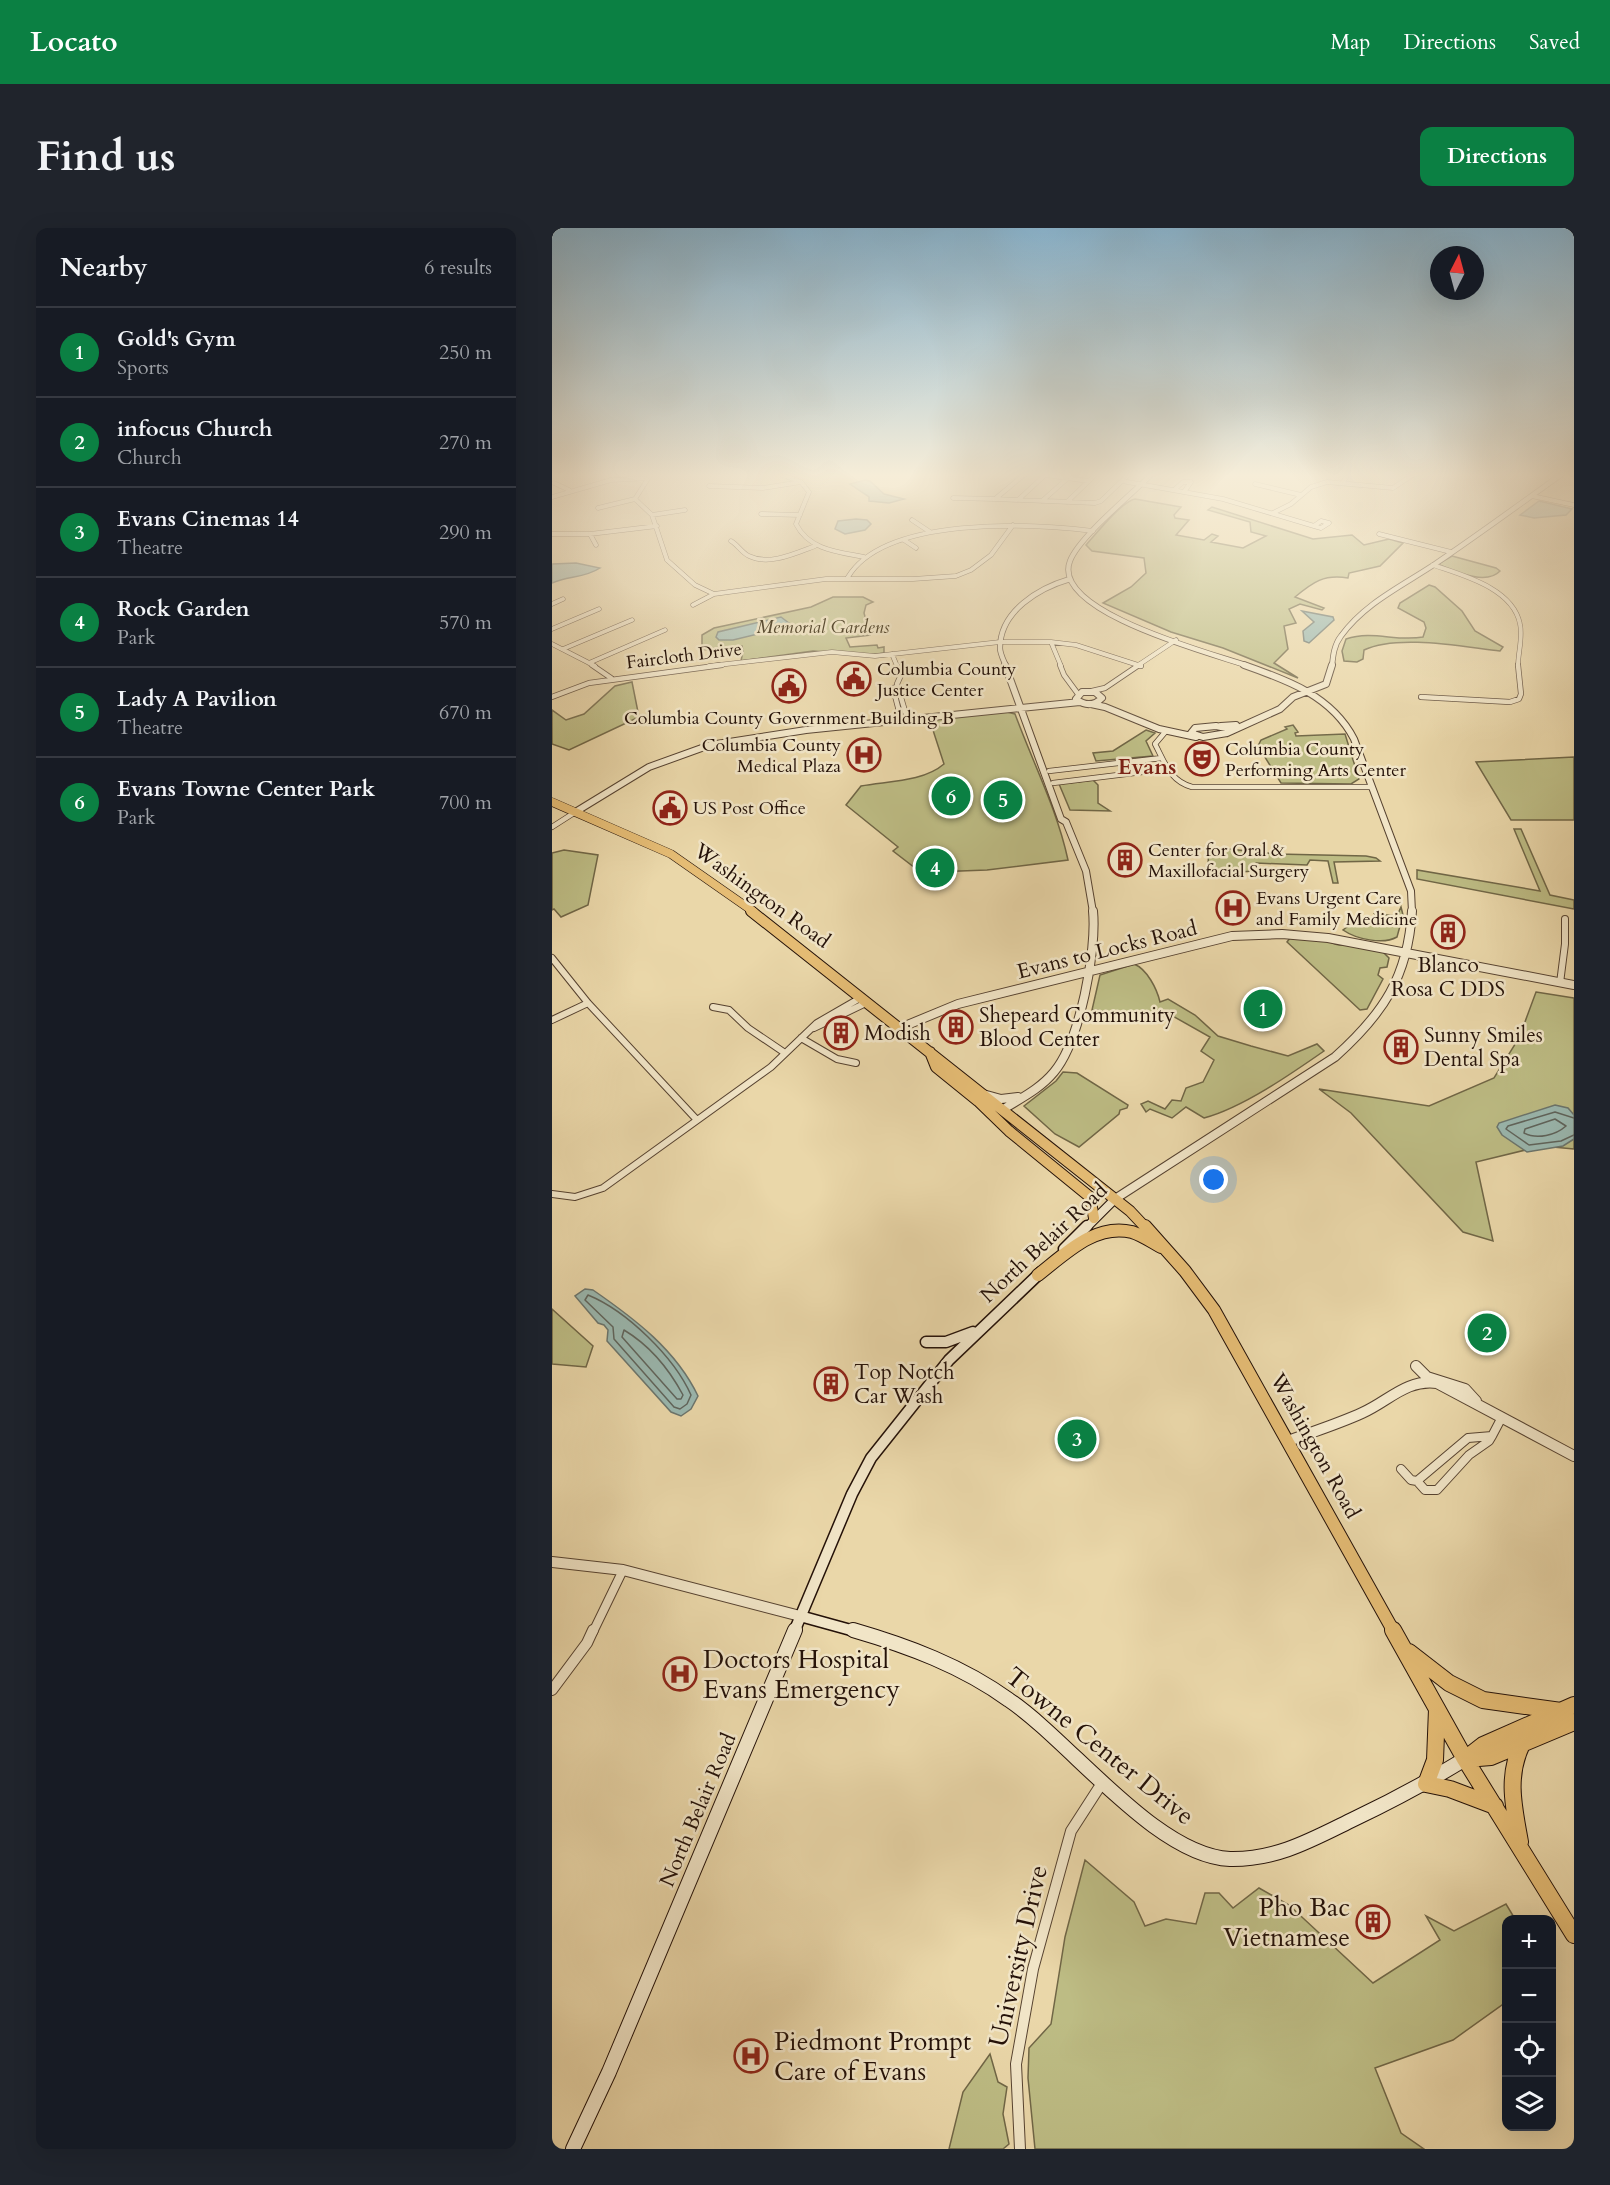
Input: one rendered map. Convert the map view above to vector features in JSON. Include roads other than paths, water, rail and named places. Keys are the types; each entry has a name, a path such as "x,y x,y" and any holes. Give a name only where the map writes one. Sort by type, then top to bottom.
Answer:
{"main road":[{"name":"Washington Road","path":"552,802 671,854 763,919 1130,1211 1168,1250 1200,1288 1466,1759 1574,1935"},
{"name":"Washington Road","path":"930,1052 936,1066 1009,1131 1090,1197 1094,1218"},
{"name":"North Belair Road","path":"573,2149 609,2072 852,1494 871,1458 949,1360 1115,1199"},
{"path":"1038,1275 1093,1234 1110,1229 1131,1231 1168,1250"},
{"path":"926,1342 946,1342 981,1329"},
{"name":"Towne Center Drive","path":"800,1616 878,1636 946,1663 991,1688 1065,1745 1102,1783 1157,1829 1196,1851 1219,1858 1243,1859 1286,1852 1425,1784 1466,1759"},
{"path":"1401,1644 1416,1659 1449,1683 1483,1700 1568,1708"},
{"path":"1437,1708 1435,1760 1425,1784 1495,1806"},
{"path":"1466,1759 1483,1745 1568,1708"},
{"path":"1466,1759 1491,1758 1574,1722"},
{"path":"1521,1848 1511,1776 1512,1763 1522,1744"}],"street":[{"path":"671,564 695,585 714,594"},
{"path":"848,577 855,564"},
{"path":"693,605 714,594 848,577 914,579 956,576 979,564"},
{"path":"1002,1110 1055,1072 1080,1014 1091,971 1094,929 1088,876 1066,822 1061,819 1051,783 1033,745 1034,742 1005,670 1000,650 1000,642 1007,622 1026,600 1044,586 1070,579 1069,564"},
{"path":"1020,704 1080,702 1105,707 1166,731 1196,737 1221,736 1269,712 1292,695 1328,682 1334,650 1339,638 1355,619 1388,592 1433,565 1467,577 1497,593 1512,606 1520,623 1518,657 1521,694 1519,699 1510,702 1421,697"},
{"name":"North Belair Road","path":"1070,579 1086,600 1098,609 1135,626 1288,681 1321,699 1337,712 1350,730 1411,891 1412,919 1406,951 1390,993 1373,1020 1335,1057 1115,1199"},
{"path":"552,604 563,599"},
{"path":"552,628 599,609"},
{"path":"563,649 632,620"},
{"path":"589,663 664,630"},
{"path":"552,827 649,767 710,745 745,738 1020,704 1105,688 1141,666 1176,640"},
{"name":"Faircloth Drive","path":"552,697 611,678 832,652 863,656 1000,642 1052,642 1097,650 1141,666"},
{"path":"1052,642 1064,675 1074,687 1078,694 1076,699 1080,702"},
{"path":"552,644 607,673 611,678"},
{"path":"892,654 901,677 895,687 904,719"},
{"path":"1288,681 1320,685"},
{"path":"1288,681 1292,695"},
{"path":"1292,695 1321,699 1320,685"},
{"path":"1074,687 1089,691 1102,697 1114,707 1161,726 1184,730 1236,725 1269,712"},
{"path":"1091,704 1102,697 1105,688"},
{"path":"1221,726 1226,728 1227,733"},
{"path":"1193,729 1191,733 1196,737"},
{"path":"1166,731 1155,743 1167,769 1177,782 1197,788 1372,787"},
{"path":"1046,771 1162,758"},
{"path":"1051,783 1167,769"},
{"path":"1560,982 1565,944 1565,920"},
{"name":"Evans to Locks Road","path":"900,1028 958,1004 1232,936 1272,933 1335,937 1574,985"},
{"path":"552,958 588,1003 698,1120"},
{"path":"552,1194 575,1197 603,1188 771,1067 811,1029 823,1026 865,1000"},
{"path":"552,1020 588,1003"},
{"path":"713,1007 729,1010 748,1028 785,1053"},
{"path":"801,1038 837,1059 856,1063"},
{"path":"981,1094 1007,1099 1027,1094"},
{"path":"1416,1366 1427,1377 1465,1389 1481,1406"},
{"path":"1288,1441 1363,1413 1412,1384 1423,1381 1437,1383 1574,1456"},
{"path":"1401,1469 1425,1490 1437,1490 1469,1455 1489,1441 1502,1417"},
{"path":"1417,1481 1468,1438 1492,1436"},
{"path":"552,1562 623,1570 800,1616"},
{"path":"552,1690 587,1643 623,1570"},
{"name":"University Drive","path":"1020,2149 1016,2064 1028,1992 1071,1831 1102,1783"}],"water":[{"path":"552,564 579,564 600,568 588,574 552,583"},
{"path":"1302,611 1333,617 1334,620 1309,643 1304,641 1303,631 1314,622"},
{"path":"781,617 790,624 783,628 733,640 719,640 716,637 718,632"},
{"path":"1555,1105 1568,1108 1574,1115 1574,1139 1563,1146 1527,1152 1502,1135 1497,1127 1499,1123"},
{"path":"585,1289 593,1290 624,1312 666,1350 689,1379 698,1396 691,1409 681,1416 671,1412 607,1341 608,1330 604,1325 598,1323 575,1296"}],"place":[{"name":"Columbia County Justice Center","path":"854,679"},
{"name":"Columbia County Government Building B","path":"789,686"},
{"name":"Columbia County Medical Plaza","path":"864,755"},
{"name":"Columbia County Performing Arts Center","path":"1202,759"},
{"name":"Evans Towne Center Park","path":"951,796"},
{"name":"Lady A Pavilion","path":"1003,800"},
{"name":"US Post Office","path":"670,808"},
{"name":"Center for Oral & Maxillofacial Surgery","path":"1125,860"},
{"name":"Rock Garden","path":"935,868"},
{"name":"Evans Urgent Care and Family Medicine","path":"1233,908"},
{"name":"Blanco Rosa C DDS","path":"1448,932"},
{"name":"Gold's Gym","path":"1263,1009"},
{"name":"Shepeard Community Blood Center","path":"956,1027"},
{"name":"Modish","path":"841,1033"},
{"name":"Sunny Smiles Dental Spa","path":"1401,1047"},
{"name":"infocus Church","path":"1487,1333"},
{"name":"Top Notch Car Wash","path":"831,1384"},
{"name":"Evans Cinemas 14","path":"1077,1439"},
{"name":"Doctors Hospital Evans Emergency","path":"680,1674"},
{"name":"Pho Bac Vietnamese","path":"1373,1922"},
{"name":"Piedmont Prompt Care of Evans","path":"751,2056"}],"district":[{"name":"Evans","path":"1147,767"}],"park label":[{"name":"Memorial Gardens","path":"823,627"}]}
